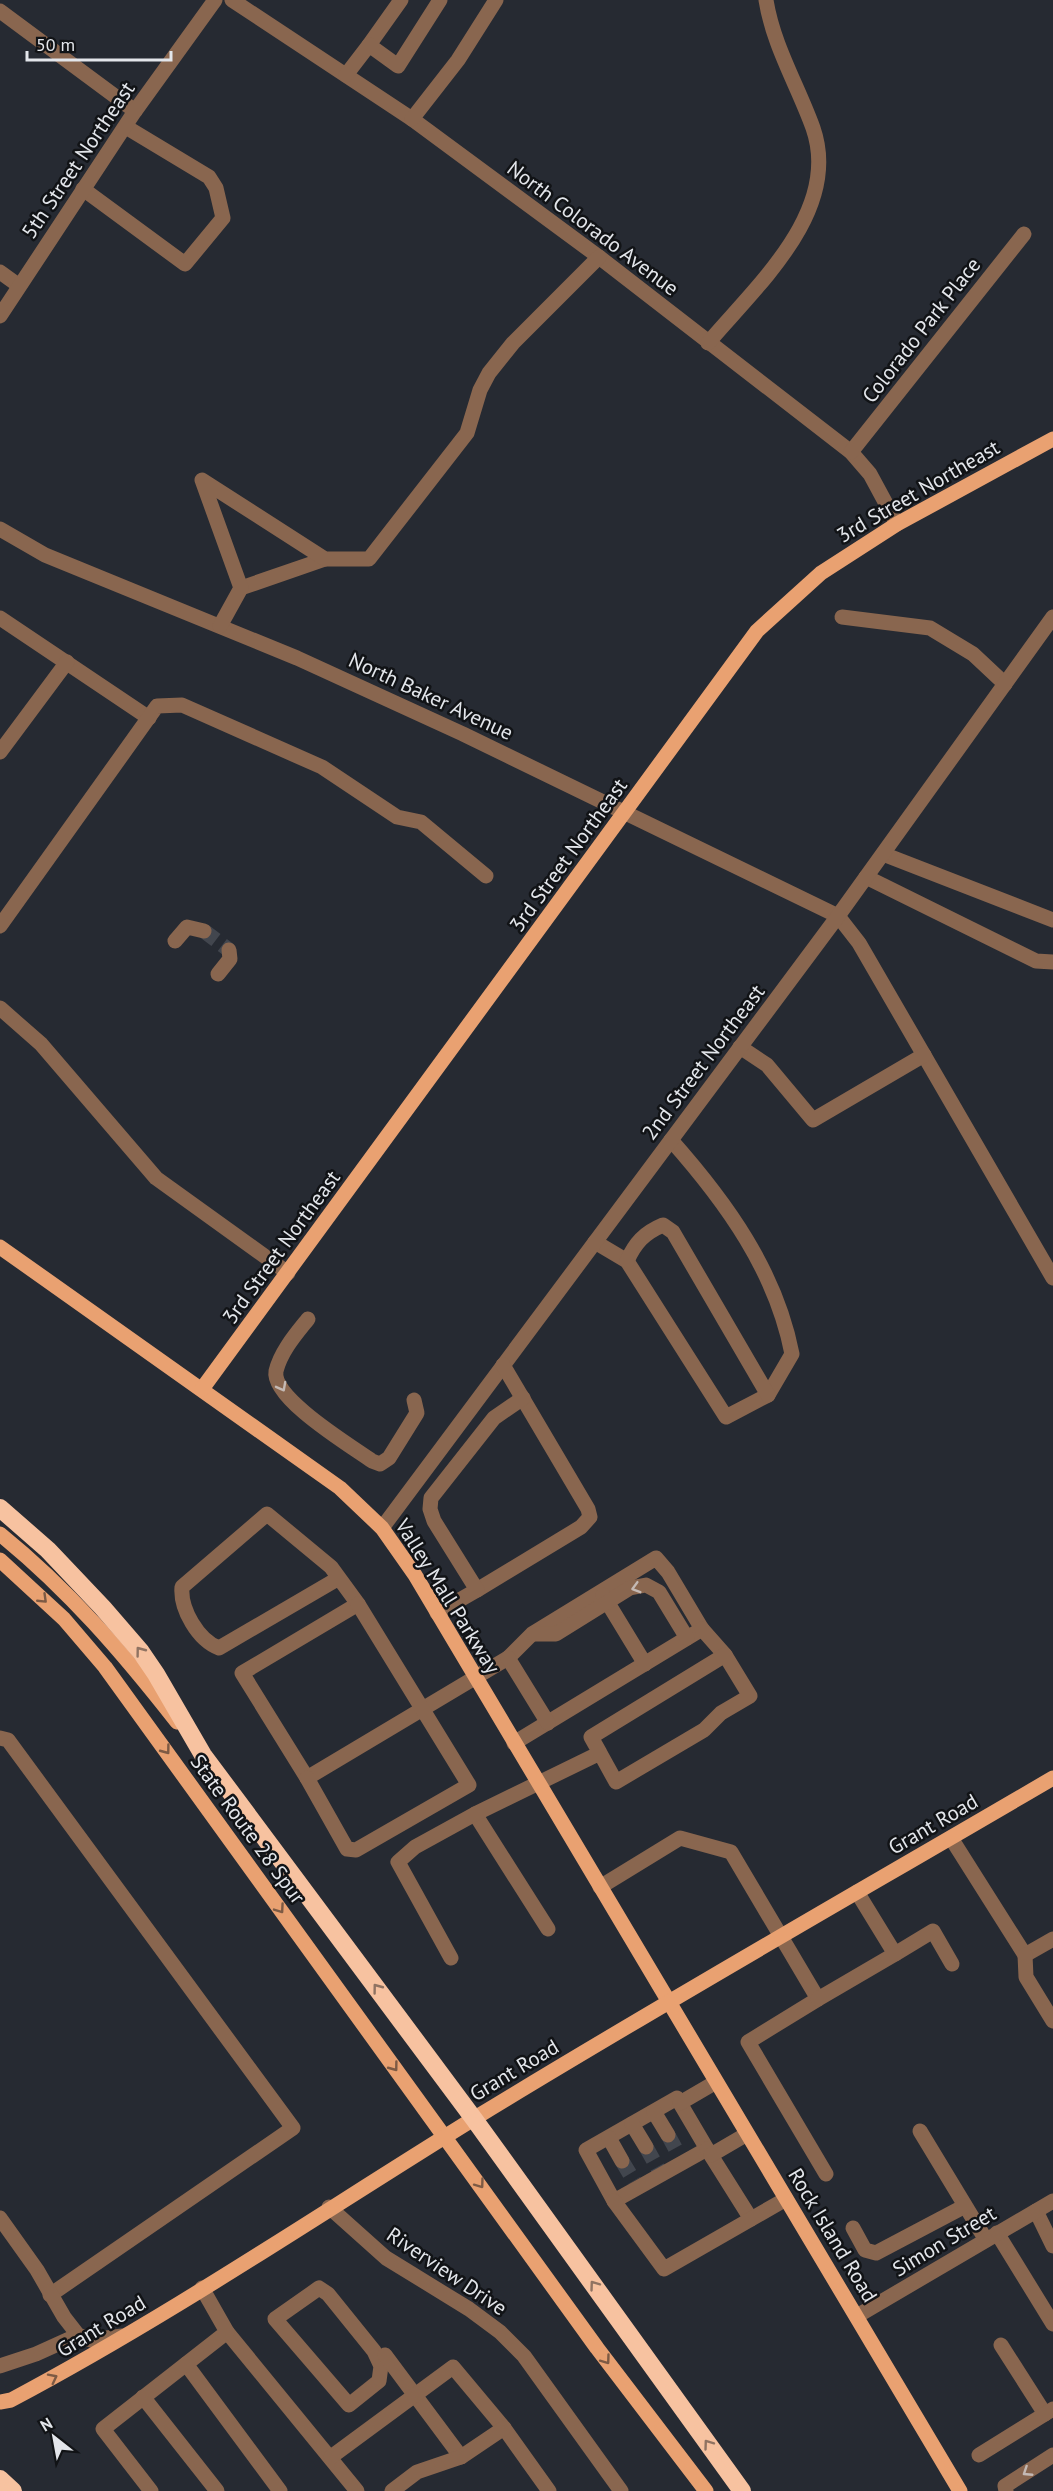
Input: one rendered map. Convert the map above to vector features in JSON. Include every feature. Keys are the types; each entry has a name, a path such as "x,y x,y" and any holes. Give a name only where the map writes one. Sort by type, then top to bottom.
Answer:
{"highway":[{"path":"0,1508 48,1550 122,1628 156,1674 202,1755 474,2119 742,2491"},
{"path":"0,2479 13,2491"}],"main road":[{"name":"3rd Street Northeast","path":"202,1389 757,631 820,573 897,524 1053,439"},
{"name":"Valley Mall Parkway","path":"0,1247 340,1488 382,1528 437,1613 668,2002"},
{"name":"State Route 28 Spur","path":"0,1534 39,1566 90,1617 202,1755"},
{"name":"State Route 28 Spur","path":"0,1560 64,1619 105,1668 597,2348 706,2491"},
{"name":"Grant Road","path":"0,2402 11,2400 130,2334 329,2207 668,2002 1052,1780"},
{"name":"Rock Island Road","path":"668,2002 960,2491"}],"street":[{"name":"5th Street Northeast","path":"0,316 18,285 135,111 215,0"},
{"name":"North Colorado Avenue","path":"232,0 412,119 599,257 851,452 870,474 897,524"},
{"path":"345,75 401,0"},
{"path":"369,45 398,66 440,0"},
{"path":"412,119 458,60 496,0"},
{"path":"708,343 778,259 802,226 814,199 818,180 818,153 814,131 772,27 766,0"},
{"path":"0,11 135,111"},
{"path":"83,189 185,264 223,218 216,188 209,177 126,127"},
{"name":"Colorado Park Place","path":"851,452 1024,234"},
{"path":"220,626 241,588 325,559 369,559 467,433 480,390 489,373 513,343 599,257"},
{"path":"0,272 18,285"},
{"path":"241,588 202,480 325,559"},
{"name":"North Baker Avenue","path":"0,529 55,560 297,658 626,812 838,916"},
{"name":"2nd Street Northeast","path":"382,1528 838,916 1053,617"},
{"path":"0,618 149,718"},
{"path":"842,618 930,627 973,654 1005,684"},
{"path":"0,752 67,662"},
{"path":"0,926 157,706 182,705 322,767 397,817 421,822 486,876"},
{"path":"883,854 1053,920"},
{"path":"866,877 1036,961 1053,962"},
{"path":"838,916 859,943 1053,1278"},
{"path":"175,942 186,927 204,932"},
{"path":"218,974 230,959 229,950"},
{"path":"0,1008 46,1050 156,1179 288,1273"},
{"path":"740,1047 767,1065 813,1120 924,1055"},
{"path":"595,1242 627,1261 726,1417 768,1395 792,1354 786,1322 777,1296 756,1255 718,1198 671,1140"},
{"path":"627,1261 634,1245 649,1231 663,1225 673,1232 768,1395"},
{"path":"308,1319 282,1357 276,1373 281,1390 295,1405 372,1461 380,1464 389,1458 417,1413 414,1400"},
{"path":"437,1613 581,1527 590,1518 588,1509 503,1365"},
{"path":"477,1590 434,1521 430,1509 431,1498 499,1412 523,1398"},
{"path":"339,1578 219,1648 209,1644 185,1610 181,1600 182,1587 267,1514 331,1567 358,1604 469,1785 356,1850 347,1849 307,1778 242,1673 358,1604"},
{"path":"604,1597 656,1558 668,1572 702,1629 725,1655 750,1696 721,1713 704,1730 616,1782 591,1737 725,1655"},
{"path":"307,1778 508,1658 532,1634 604,1597 630,1588 646,1585 653,1587 687,1638"},
{"path":"604,1597 645,1664"},
{"path":"514,1743 702,1629"},
{"path":"508,1658 548,1723"},
{"path":"0,1738 8,1740 293,2128 50,2295"},
{"path":"451,1958 398,1862 415,1847 475,1814 539,1785 600,1753"},
{"path":"475,1814 548,1929"},
{"path":"600,1887 680,1838 731,1852 818,1999"},
{"path":"951,1838 1025,1955 1026,1977 1053,2021"},
{"path":"858,1892 895,1954"},
{"path":"826,2174 748,2042 933,1931 952,1965"},
{"path":"1025,1955 1053,1939"},
{"path":"681,2103 716,2082"},
{"path":"751,2219 677,2098 586,2150 614,2201 664,2269 786,2199"},
{"path":"654,2112 668,2135"},
{"path":"632,2124 646,2147"},
{"path":"920,2131 965,2206 992,2237 1053,2324"},
{"path":"614,2201 636,2184 681,2158 709,2152 747,2134"},
{"path":"609,2138 622,2161"},
{"name":"Simon Street","path":"857,2316 1053,2201"},
{"path":"853,2228 865,2250 876,2253 965,2206"},
{"name":"Riverview Drive","path":"329,2207 386,2258 469,2309 500,2332 524,2356 621,2491"},
{"path":"1036,2211 1053,2246"},
{"path":"0,2218 37,2270 50,2295 78,2335 91,2340 108,2340 130,2334"},
{"path":"202,2288 227,2332 332,2457 357,2491"},
{"path":"319,2288 328,2294 374,2351 381,2366 379,2381 349,2405 275,2319 319,2288"},
{"path":"151,2491 103,2429 227,2332"},
{"path":"0,2366 36,2354 78,2335"},
{"path":"978,2455 1049,2412 1001,2345"},
{"path":"386,2355 461,2457"},
{"path":"186,2364 280,2491"},
{"path":"332,2457 453,2367 504,2428 549,2491"},
{"path":"144,2397 217,2491"},
{"path":"392,2491 417,2472 461,2457 504,2428"},
{"path":"1006,2491 1005,2486 1053,2455"}],"tunnel":[{"path":"204,931 229,950"},
{"path":"668,2135 679,2155"},
{"path":"646,2147 661,2174"},
{"path":"622,2161 634,2181"}]}
